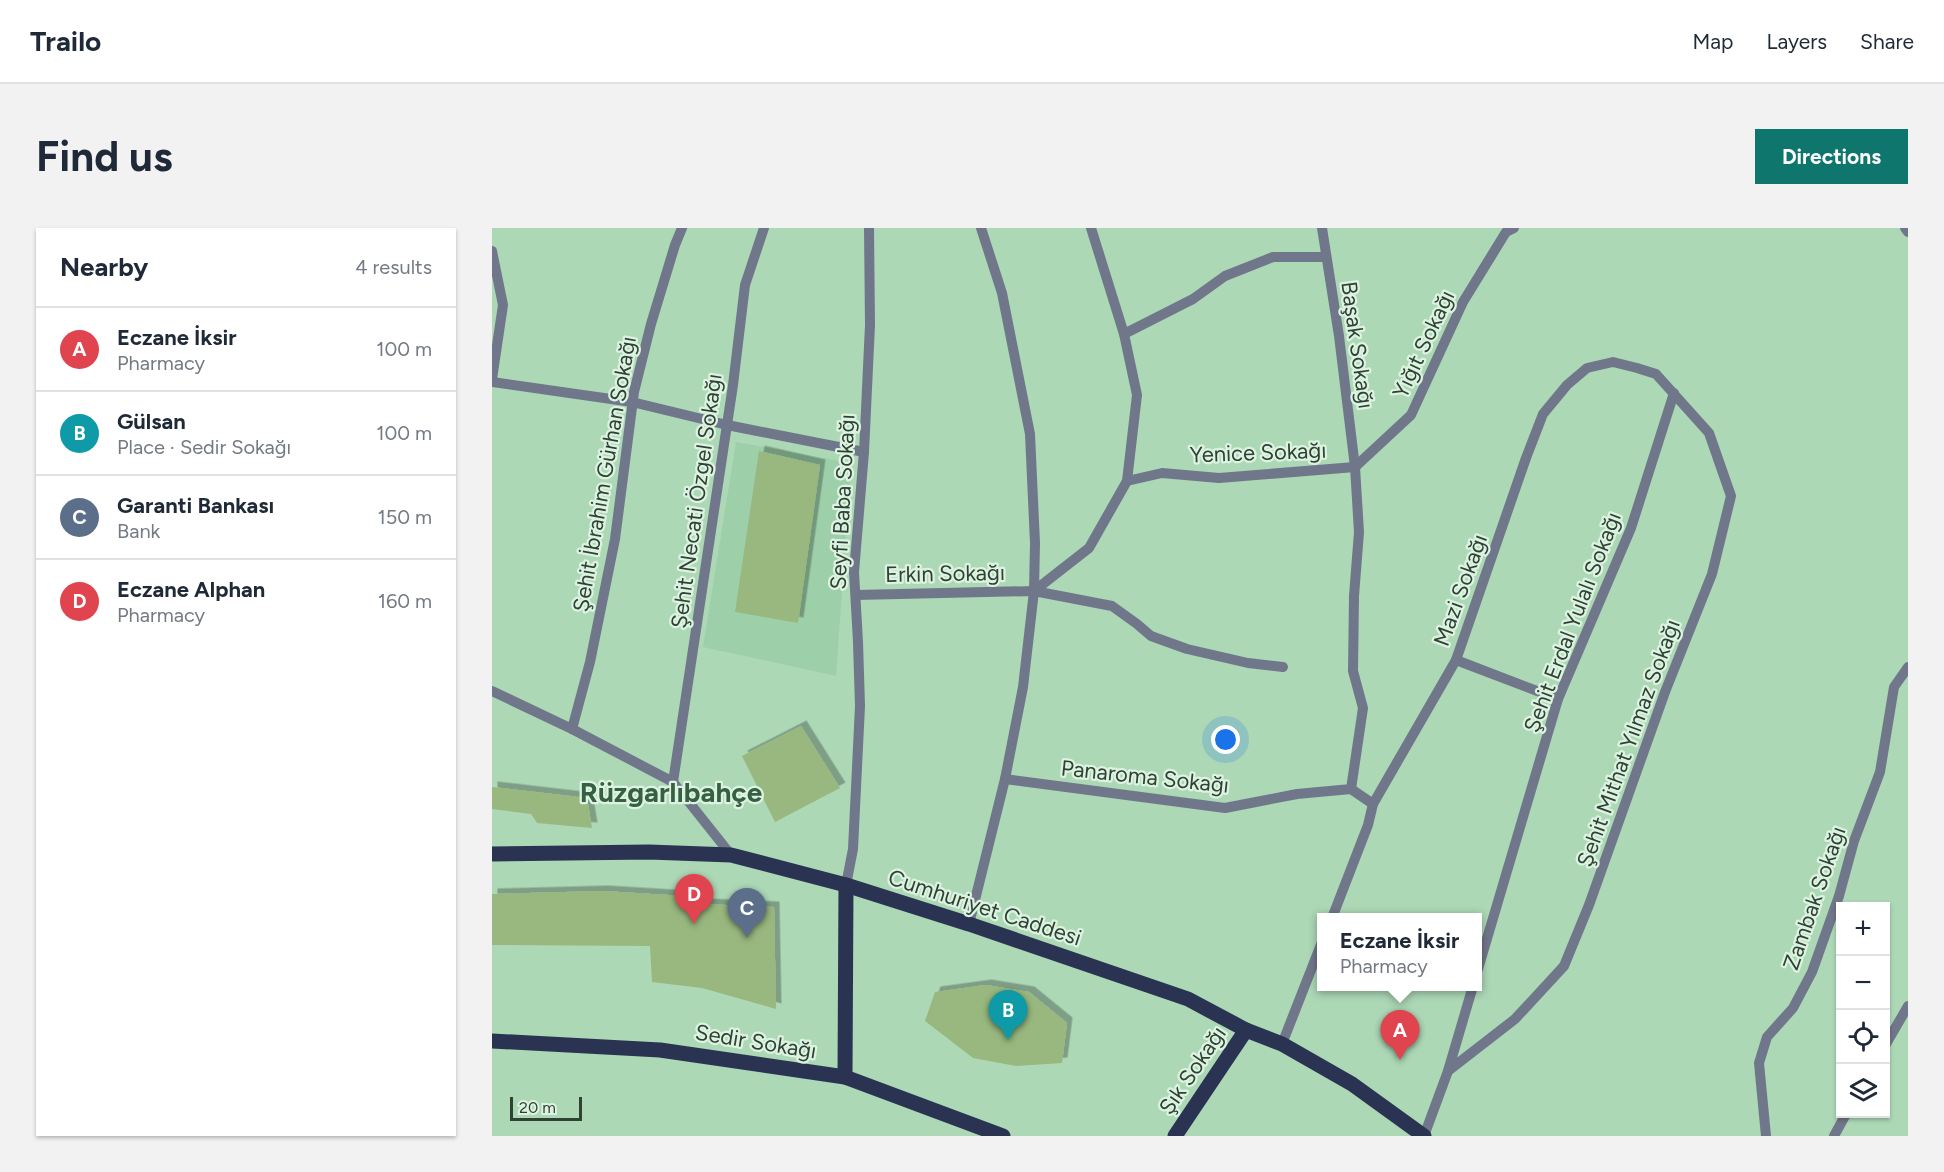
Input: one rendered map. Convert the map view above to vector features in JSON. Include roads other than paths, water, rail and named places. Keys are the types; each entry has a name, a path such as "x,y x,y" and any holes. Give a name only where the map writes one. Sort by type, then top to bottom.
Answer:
{"main road":[{"name":"Cumhuriyet Caddesi","path":"492,854 650,852 731,855 846,885 969,924 1188,999 1246,1030 1282,1044 1352,1084 1424,1136"},
{"path":"845,1077 846,885"},
{"name":"Şık Sokağı","path":"1178,1135 1246,1030"},
{"name":"Sedir Sokağı","path":"492,1041 660,1050 845,1077 1003,1136"}],"street":[{"name":"Şehit İbrahim Gürhan Sokağı","path":"572,729 590,662 615,539 632,402 651,324 682,228"},
{"name":"Şehit Necati Özgel Sokağı","path":"673,782 727,425 745,285 764,228"},
{"name":"Seyfi Baba Sokağı","path":"846,885 853,849 860,706 854,559 864,452 870,325 869,228"},
{"path":"969,924 1005,779 1023,687 1034,591 1035,543 1030,434 1002,293 981,228"},
{"path":"1034,591 1089,548 1127,481 1137,395 1124,334 1091,228"},
{"name":"Başak Sokağı","path":"1322,228 1339,336 1355,467"},
{"name":"Yığıt Sokağı","path":"1355,467 1411,415 1463,302 1506,232 1514,228"},
{"path":"1905,228 1908,232"},
{"path":"492,251 503,305 492,381 632,402 727,425 864,452"},
{"path":"1124,334 1193,299 1225,276 1274,257 1326,257"},
{"name":"Mazi Sokağı","path":"1334,913 1368,825 1373,804 1456,660 1543,414 1567,385 1587,368 1613,362 1656,374 1674,393"},
{"name":"Şehit Erdal Yulalı Sokağı","path":"1482,956 1558,699 1631,528 1674,393"},
{"name":"Şehit Mithat Yılmaz Sokağı","path":"1448,1071 1515,1019 1564,966 1589,905 1665,692 1712,574 1731,496 1709,433 1674,393"},
{"path":"1355,467 1359,532 1354,596 1353,671 1363,708 1350,789 1373,804"},
{"name":"Yenice Sokağı","path":"1127,481 1162,473 1220,478 1355,467"},
{"name":"Erkin Sokağı","path":"856,595 1034,591 1112,606 1151,636 1187,649 1248,663 1283,667"},
{"path":"1456,660 1558,699"},
{"name":"Zambak Sokağı","path":"1766,1136 1759,1063 1767,1036 1793,1008 1812,972 1839,896 1854,841 1880,772 1893,687 1908,668"},
{"path":"492,691 572,729 673,782 731,855"},
{"name":"Panaroma Sokağı","path":"1005,779 1225,808 1298,794 1350,789"},
{"path":"1282,1044 1317,955"},
{"path":"1424,1136 1448,1071 1472,991"},
{"path":"1890,1037 1908,1006"},
{"path":"1834,1136 1843,1118"}],"place":[{"name":"Eczane Alphan","path":"694,924"},
{"name":"Garanti Bankası","path":"747,938"},
{"name":"Gülsan","path":"1008,1040"},
{"name":"Eczane İksir","path":"1400,1060"}],"district":[{"name":"Rüzgarlıbahçe","path":"671,792"}]}
